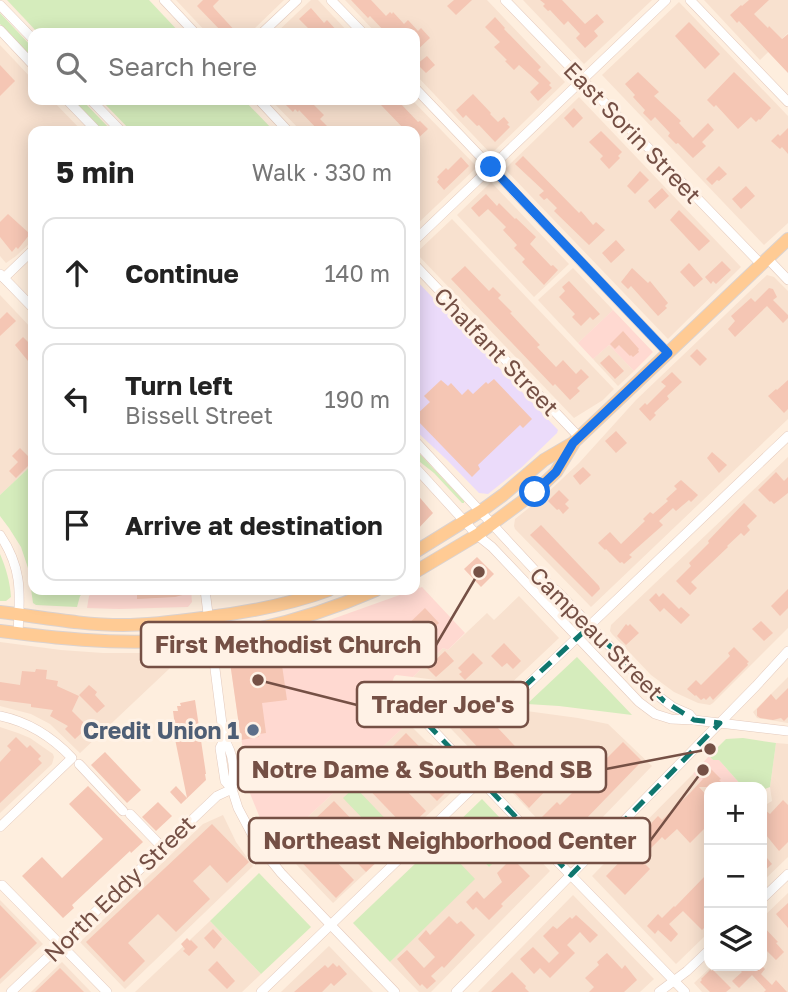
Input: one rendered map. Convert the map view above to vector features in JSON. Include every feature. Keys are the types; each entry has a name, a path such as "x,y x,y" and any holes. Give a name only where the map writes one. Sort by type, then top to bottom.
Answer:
{"main road":[{"path":"420,549 481,511 544,460 576,440 788,239"},
{"path":"420,569 477,535 535,492 556,472 576,440"},
{"path":"0,612 81,623 170,623 243,613 312,595"},
{"path":"0,631 89,641 167,641 210,637 284,623 364,595"}],"street":[{"path":"164,0 190,28"},
{"path":"267,28 297,0"},
{"path":"331,0 358,28"},
{"name":"East Sorin Street","path":"505,0 764,261 788,280"},
{"path":"420,235 666,0"},
{"path":"690,0 788,102"},
{"path":"0,5 28,34"},
{"path":"0,30 28,60"},
{"path":"420,93 668,353"},
{"path":"72,105 92,126"},
{"path":"96,105 116,126"},
{"path":"263,105 283,126"},
{"path":"28,254 2,276 28,304"},
{"name":"Chalfant Street","path":"420,270 576,440"},
{"path":"685,992 417,713 412,706 412,700 429,689 508,697 523,690 788,436"},
{"name":"Campeau Street","path":"420,446 654,693 673,707 690,714 694,720"},
{"name":"Campeau Street","path":"420,472 477,535 492,547 649,711 671,719 694,720"},
{"path":"0,535 16,566 21,591 18,633"},
{"path":"205,595 224,740 230,747 234,779 232,789 238,808 256,842 281,873 395,992"},
{"path":"456,992 788,651"},
{"path":"0,716 46,734 162,846"},
{"path":"694,720 788,731"},
{"path":"0,827 76,761"},
{"path":"261,992 481,780"},
{"name":"North Eddy Street","path":"10,992 162,846 217,796 232,789"},
{"path":"767,894 788,874"},
{"path":"2,885 107,992"},
{"path":"659,992 704,955"}],"highlighted area":[{"path":"590,626 664,701 694,720 720,723 571,875 417,713 412,700 429,689 514,696"}],"shaded area":[{"path":"176,0 284,0 255,28 202,28"},
{"path":"311,0 318,0 344,28 281,28"},
{"path":"345,0 487,0 565,82 491,154 420,79 420,28 371,28"},
{"path":"523,0 652,0 584,64"},
{"path":"704,0 788,0 788,33 760,60"},
{"path":"679,2 788,116 788,223 764,245 602,75"},
{"path":"0,45 28,75 28,105 57,105 77,126 28,126 28,245 6,263 0,256"},
{"path":"579,97 741,267 668,339 505,169"},
{"path":"276,105 417,105 477,167 420,221 420,126 296,126"},
{"path":"491,182 569,264 534,297 457,215"},
{"path":"452,219 614,389 603,400 574,418 420,257 420,249"},
{"path":"573,268 613,310 578,343 538,300"},
{"path":"767,275 774,277 788,291 788,419 591,607 515,529 515,519 579,463 636,400"},
{"path":"420,284 558,430 522,467 488,494 479,493 420,435"},
{"path":"0,295 28,325 28,469 0,495"},
{"path":"613,310 653,352 634,371 609,345 593,359 578,343"},
{"path":"609,345 634,371 618,386 593,359"},
{"path":"788,457 788,628 713,703 698,703 674,692 651,675 612,634 611,625"},
{"path":"420,588 465,633 448,650 443,648 413,677 394,677 393,704 408,723 278,845 260,818 249,791 229,655 232,649 238,643 291,632 400,595 420,595"},
{"path":"191,595 192,602 188,607 87,608 89,596"},
{"path":"519,596 559,638 505,689 413,677 443,648 448,650 487,613 494,620"},
{"path":"0,642 103,653 188,651 80,753 50,724 31,714 0,706"},
{"path":"788,677 788,723 757,718 753,712"},
{"path":"444,700 608,724 652,766 569,852 433,710"},
{"path":"408,723 466,779 333,903 278,845"},
{"path":"0,727 30,738 54,757 52,764 0,813"},
{"path":"776,743 788,744 788,857 767,877 767,804 772,801 770,787"},
{"path":"709,756 713,760 719,760 739,782 704,782 704,786 693,774"},
{"path":"693,774 704,786 704,937 676,964 592,876"},
{"path":"223,815 236,842 253,866 125,989 80,942 203,824"},
{"path":"452,828 489,867 520,839 550,871 431,992 419,992 390,962 474,879 439,841"},
{"path":"788,893 788,992 702,992 694,983 707,971 767,971 767,913"},
{"path":"573,895 654,979 640,992 478,992"},
{"path":"0,900 43,944 0,984"},
{"path":"210,921 261,974 242,992 135,992"},
{"path":"329,946 373,992 281,992"},
{"path":"62,962 91,992 31,992"}],"green space":[{"path":"7,0 149,0 175,28 33,28"},
{"path":"0,13 28,43 28,54 0,24"},
{"path":"77,105 87,105 107,126 96,126"},
{"path":"106,105 249,105 269,126 126,126"},
{"path":"420,454 464,503 462,503 420,462"},
{"path":"28,469 28,568 21,547 0,516 0,495"},
{"path":"0,554 11,597 6,601 0,601"},
{"path":"32,595 81,595 77,607 33,603"},
{"path":"577,657 632,715 527,704"},
{"path":"743,738 776,743 770,787 767,788 767,782 739,782 719,760 713,760 709,756 726,739"},
{"path":"355,787 398,832 386,843 343,798"},
{"path":"482,799 520,839 489,867 452,828"},
{"path":"439,841 475,879 390,962 353,923"},
{"path":"259,873 311,927 261,974 210,921"}],"building":[{"path":"203,0 219,0 213,6 232,28 218,28 197,6"},
{"path":"351,0 371,0 386,16 393,12 404,24 408,20 415,28 381,28 370,16 368,18"},
{"path":"454,0 472,0 456,15 447,6"},
{"path":"540,0 562,0 585,24 597,14 604,22 594,31 598,36 585,48 576,38 580,34 568,21 564,25"},
{"path":"749,0 769,0 754,14 782,39 788,34 788,73 739,21 737,23 730,15"},
{"path":"311,8 324,23 327,20 334,28 308,28 299,19"},
{"path":"495,17 541,67 538,70 551,83 549,85 552,88 538,101 530,92 539,83 519,65 514,70 494,47 500,42 485,27"},
{"path":"689,22 720,54 705,69 675,36"},
{"path":"421,28 430,38 420,47"},
{"path":"427,56 435,65 426,73 420,67 420,62"},
{"path":"0,65 15,81 0,96"},
{"path":"638,72 659,92 654,96 681,121 679,123 693,138 708,123 714,130 702,142 706,146 693,158 668,136 670,133 655,117 651,121 643,113 645,110 625,84"},
{"path":"734,72 771,108 760,120 756,122 751,117 738,129 716,105 714,107 707,100"},
{"path":"473,94 498,122 504,117 509,123 507,124 510,127 495,142 479,125 466,115 463,118 456,110"},
{"path":"286,105 314,105 324,115 320,119 327,126 314,126 299,110 298,112 295,109 293,112"},
{"path":"381,105 402,105 428,129 420,136 420,126 401,126"},
{"path":"574,108 583,118 573,128 564,118"},
{"path":"788,128 788,154 771,141"},
{"path":"601,131 622,152 609,169 600,159 603,156 589,142"},
{"path":"523,156 579,213 581,211 593,225 596,222 605,230 589,245 554,211 557,208 547,198 544,200 539,195 544,191 515,164"},
{"path":"461,157 469,166 444,190 437,182 437,177"},
{"path":"719,166 727,174 712,185 706,179"},
{"path":"640,171 649,180 635,194 627,186"},
{"path":"746,186 755,196 741,209 732,199"},
{"path":"662,188 669,196 655,209 648,201"},
{"path":"486,194 536,237 530,244 558,270 544,285 522,262 525,259 514,248 517,245 503,230 506,227 488,209 479,217 471,208"},
{"path":"679,210 710,241 699,251 670,220"},
{"path":"8,214 28,232 28,236 18,249 16,247 12,252 0,237 0,222"},
{"path":"616,240 625,250 611,263 602,253"},
{"path":"722,261 731,270 716,284 713,281 711,284 705,277"},
{"path":"689,263 703,279 694,287 680,272"},
{"path":"465,266 489,291 493,287 501,295 498,298 556,367 563,360 576,374 581,369 589,377 577,388 580,391 570,400 555,384 553,386 451,279"},
{"path":"632,268 648,283 650,281 668,303 665,306 667,308 658,316 631,286 628,289 621,282"},
{"path":"569,281 600,314 593,320 590,317 581,326 572,317 575,314 559,297 565,291 562,287"},
{"path":"769,288 773,289 777,297 773,300 788,318 783,323 767,306 735,337 728,329 735,321 731,316 751,298 755,302"},
{"path":"7,312 16,321 0,336 0,319"},
{"path":"623,331 639,349 633,357 619,345 615,349 610,344"},
{"path":"23,337 28,342 28,361 15,345"},
{"path":"697,349 707,359 700,366 690,356"},
{"path":"609,355 624,371 615,379 600,363"},
{"path":"672,372 682,382 667,396 669,399 654,413 656,415 650,421 639,409 645,403 647,405 666,386 661,382"},
{"path":"494,379 532,419 523,428 520,425 478,465 480,469 472,477 420,423 420,411 430,402 424,396 441,380 448,386 451,383 462,395 468,389 473,394 486,382 488,384"},
{"path":"788,380 788,409 784,413 768,396"},
{"path":"616,431 627,443 616,453 605,441"},
{"path":"20,448 28,456 28,466 16,478 9,471 18,462 12,456"},
{"path":"712,452 727,465 719,473 707,458"},
{"path":"583,467 591,475 580,485 573,476"},
{"path":"776,472 784,481 788,477 788,493 774,504 758,490"},
{"path":"681,480 698,495 676,511 673,508 659,521 663,525 629,555 632,557 624,564 598,543 610,532 621,544 645,521 643,519 650,512 653,514 668,501 666,499 677,489 674,486"},
{"path":"559,490 569,500 565,504 569,508 563,514 548,501"},
{"path":"420,498 433,513 420,527"},
{"path":"744,503 757,516 747,526 750,530 744,536 741,533 691,582 697,588 690,595 676,581 691,566 689,563 708,541"},
{"path":"541,525 599,586 600,589 592,597 530,535"},
{"path":"477,557 494,574 481,587 464,569"},
{"path":"788,589 788,608 780,616 771,606"},
{"path":"656,593 659,597 663,593 679,609 681,607 690,615 681,624 664,608 660,612 649,600"},
{"path":"137,595 183,595 175,597 137,599"},
{"path":"425,608 439,623 414,647 400,632"},
{"path":"761,621 773,633 764,641 752,629"},
{"path":"626,624 630,624 639,633 626,645 617,636"},
{"path":"504,643 521,661 513,669 507,663 502,667 491,656"},
{"path":"734,647 749,662 748,665 713,700 710,696 701,700 687,689 696,680 701,685 730,656 728,653"},
{"path":"251,650 252,658 281,658 287,700 262,703 266,733 241,740 229,655"},
{"path":"445,651 454,661 436,677 427,668"},
{"path":"473,653 483,663 465,680 459,674 462,672 458,668"},
{"path":"36,669 47,670 46,679 58,681 57,686 79,696 72,711 88,727 75,739 65,729 68,726 50,716 53,710 0,700 0,682 20,685 22,671 35,672"},
{"path":"89,685 97,692 95,695 105,706 97,713 79,695"},
{"path":"788,688 788,717 784,721 781,718 773,720 757,716 757,709 771,694 776,700"},
{"path":"195,700 206,780 181,804 170,792 176,786 187,798 174,734 173,711 178,711 177,706 181,706 180,703"},
{"path":"439,706 480,709 531,763 527,767 548,788 529,808 512,790 515,787"},
{"path":"406,733 455,783 437,801 388,751"},
{"path":"16,737 27,748 30,745 41,756 38,759 42,763 0,803 0,762 11,750 7,746"},
{"path":"623,742 642,761 580,825 586,831 569,848 540,819 557,802 560,805"},
{"path":"105,752 141,790 127,803 91,765"},
{"path":"377,760 426,811 407,829 358,778"},
{"path":"706,764 721,779 721,782 704,782 704,787 699,787 704,792 704,829 690,843 677,829 665,840 662,837 650,849 640,839 640,835 658,816 662,820 703,779 697,773"},
{"path":"88,786 143,842 72,905 74,908 63,918 22,876 42,857 62,878 103,839 69,804"},
{"path":"783,800 788,805 788,842 779,851 767,836 767,812 770,814"},
{"path":"334,801 385,854 366,872 315,819"},
{"path":"158,802 172,816 156,831 142,817"},
{"path":"212,824 249,862 227,883 210,865 193,881 210,899 176,932 158,914 128,943 145,961 124,982 86,942"},
{"path":"305,829 354,880 336,898 287,847"},
{"path":"631,850 650,869 625,895 606,876"},
{"path":"512,852 521,861 518,864 530,876 501,904 503,906 489,920 476,907 473,910 466,902 477,891 484,899 502,882 497,873"},
{"path":"704,877 704,928 702,930 683,911 669,924 678,934 671,942 658,930 655,934 647,926 658,914 662,918"},
{"path":"788,903 788,928 776,914"},
{"path":"0,905 37,943 0,979"},
{"path":"576,915 598,935 590,943 580,932 567,945 575,953 550,978 540,968 534,974 520,959 533,947 549,963 559,953 543,936 553,926 557,929"},
{"path":"449,916 457,924 461,921 475,935 444,968 442,966 431,976 436,981 427,989 422,984 420,986 397,959 407,950 424,968 435,957 418,939 426,930 430,935"},
{"path":"213,929 222,939 214,949 204,938"},
{"path":"767,930 784,952 776,960 767,951"},
{"path":"187,938 198,947 189,956 183,951 185,949 181,944"},
{"path":"607,953 622,969 625,965 637,980 624,992 589,992 594,987 585,978"},
{"path":"217,961 235,981 227,989 208,970"},
{"path":"333,963 337,967 339,965 347,974 334,986 331,983 322,992 294,992 325,965 328,968"},
{"path":"60,968 84,992 35,992"},
{"path":"709,971 714,971 731,988 726,992 710,992 700,982"},
{"path":"763,971 761,974 772,985 776,980 787,992 764,992 766,990 752,975 739,988 732,981 742,972"},
{"path":"512,972 529,992 491,992"}],"place":[{"name":"First Methodist Church","path":"479,572"},
{"name":"Trader Joe's","path":"258,680"},
{"name":"Credit Union 1","path":"253,730"},
{"name":"Notre Dame & South Bend SB","path":"710,749"},
{"name":"Northeast Neighborhood Center","path":"703,770"}],"route":[{"path":"491,167 668,353 573,443 556,472 535,492"}]}
